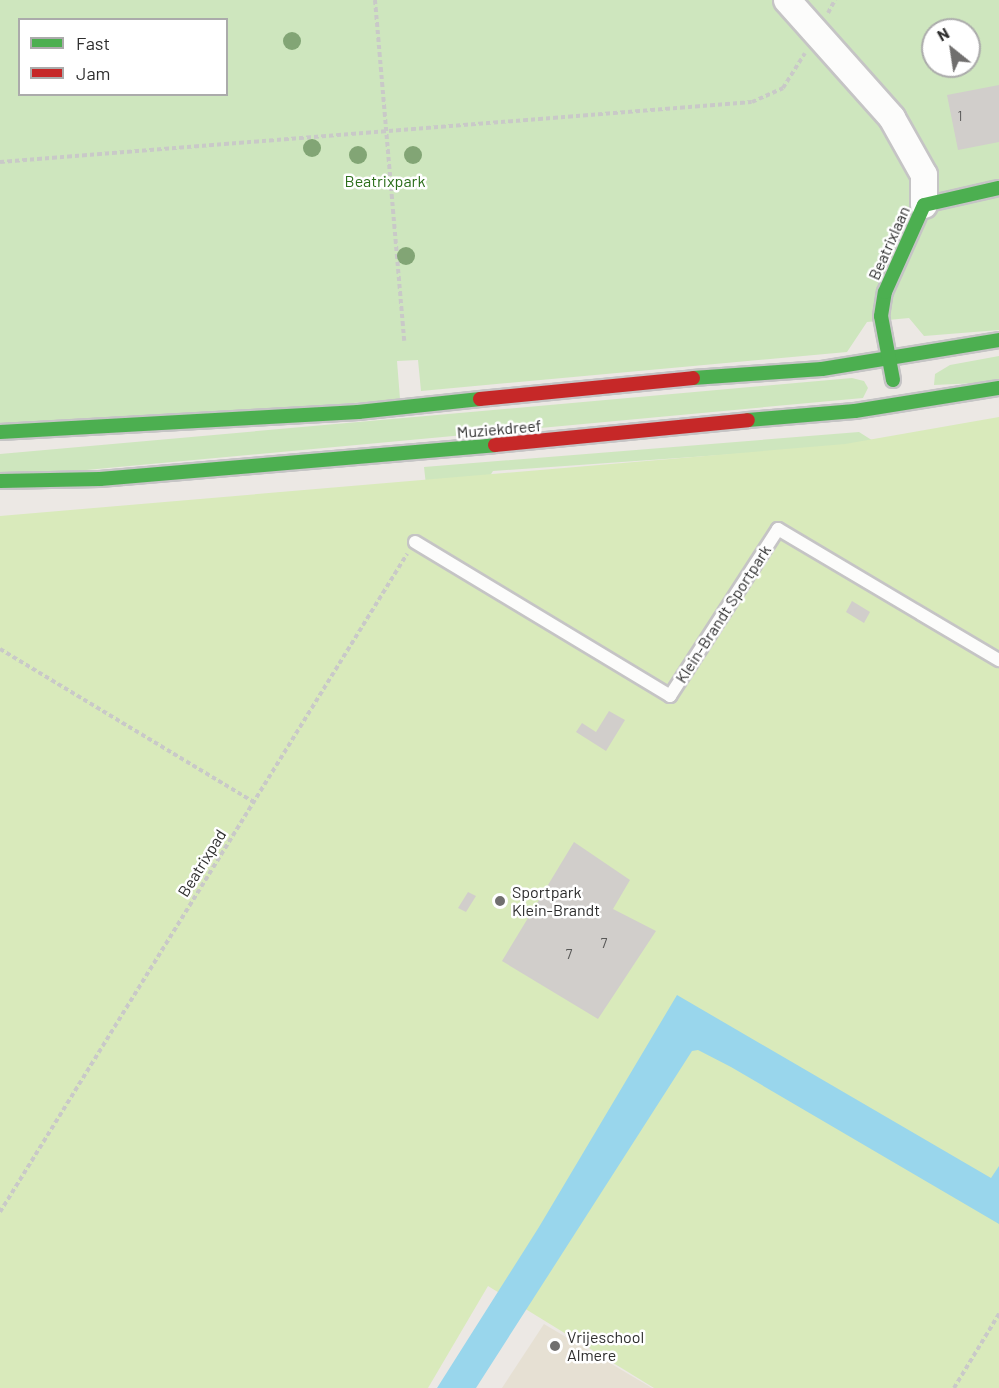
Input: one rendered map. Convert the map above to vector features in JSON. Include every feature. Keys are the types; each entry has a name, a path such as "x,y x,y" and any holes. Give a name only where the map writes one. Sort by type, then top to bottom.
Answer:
{"main road":[{"name":"Beatrixlaan","path":"898,405 881,316 885,292 924,205 999,188"},
{"name":"Muziekdreef","path":"0,432 358,411 889,359 999,340"},
{"name":"Muziekdreef","path":"0,481 112,478 628,434 681,425 898,405 999,388"}],"street":[{"path":"787,0 892,118 914,152 924,175 924,205"}],"lane":[{"name":"Klein-Brandt Sportpark","path":"416,542 670,696 778,529 999,660"}],"path":[{"path":"375,0 384,133 404,341"},
{"path":"0,162 752,102 768,98 791,80 835,0"},
{"name":"Beatrixpad","path":"0,1212 416,542"},
{"path":"0,649 254,802"},
{"path":"954,1388 999,1314"}],"shaded area":[{"name":"Vrijeschool Almere","path":"544,1324 652,1388 502,1388"}],"green space":[{"name":"Beatrixpark","path":"0,0 999,0 999,330 924,336 909,318 867,322 847,352 421,391 418,360 397,361 400,399 0,433"},
{"path":"999,356 999,382 934,385 935,374 950,365"},
{"path":"852,378 864,381 868,388 863,398 0,478 0,454"},
{"name":"Sportpark Klein-Brandt","path":"999,417 999,1388 654,1388 488,1286 428,1388 0,1388 0,516 845,444"},
{"path":"859,432 878,444 493,471 449,540 432,539 424,467"}],"water":[{"path":"677,995 991,1178 999,1166 999,1224 731,1067 698,1050 692,1051 476,1388 437,1388 539,1227"}],"building":[{"path":"999,85 999,142 958,150 947,95"},
{"path":"852,601 870,612 864,623 846,612"},
{"path":"609,711 625,720 606,751 576,732 582,723 596,732"},
{"path":"574,842 630,880 613,909 656,931 598,1019 502,961"},
{"path":"468,892 476,896 466,912 458,908"}],"traffic: fast":[{"path":"893,380 881,316 885,292 924,205 999,188"},
{"path":"693,378 822,369 999,340"},
{"path":"748,420 855,411 999,388"},
{"path":"0,432 358,412 480,399"},
{"path":"0,481 100,479 495,445"}],"traffic: jam":[{"path":"480,399 693,378"},
{"path":"495,445 748,420"}],"place":[{"name":"Sportpark Klein-Brandt","path":"500,901"},
{"name":"Vrijeschool Almere","path":"555,1346"}]}
